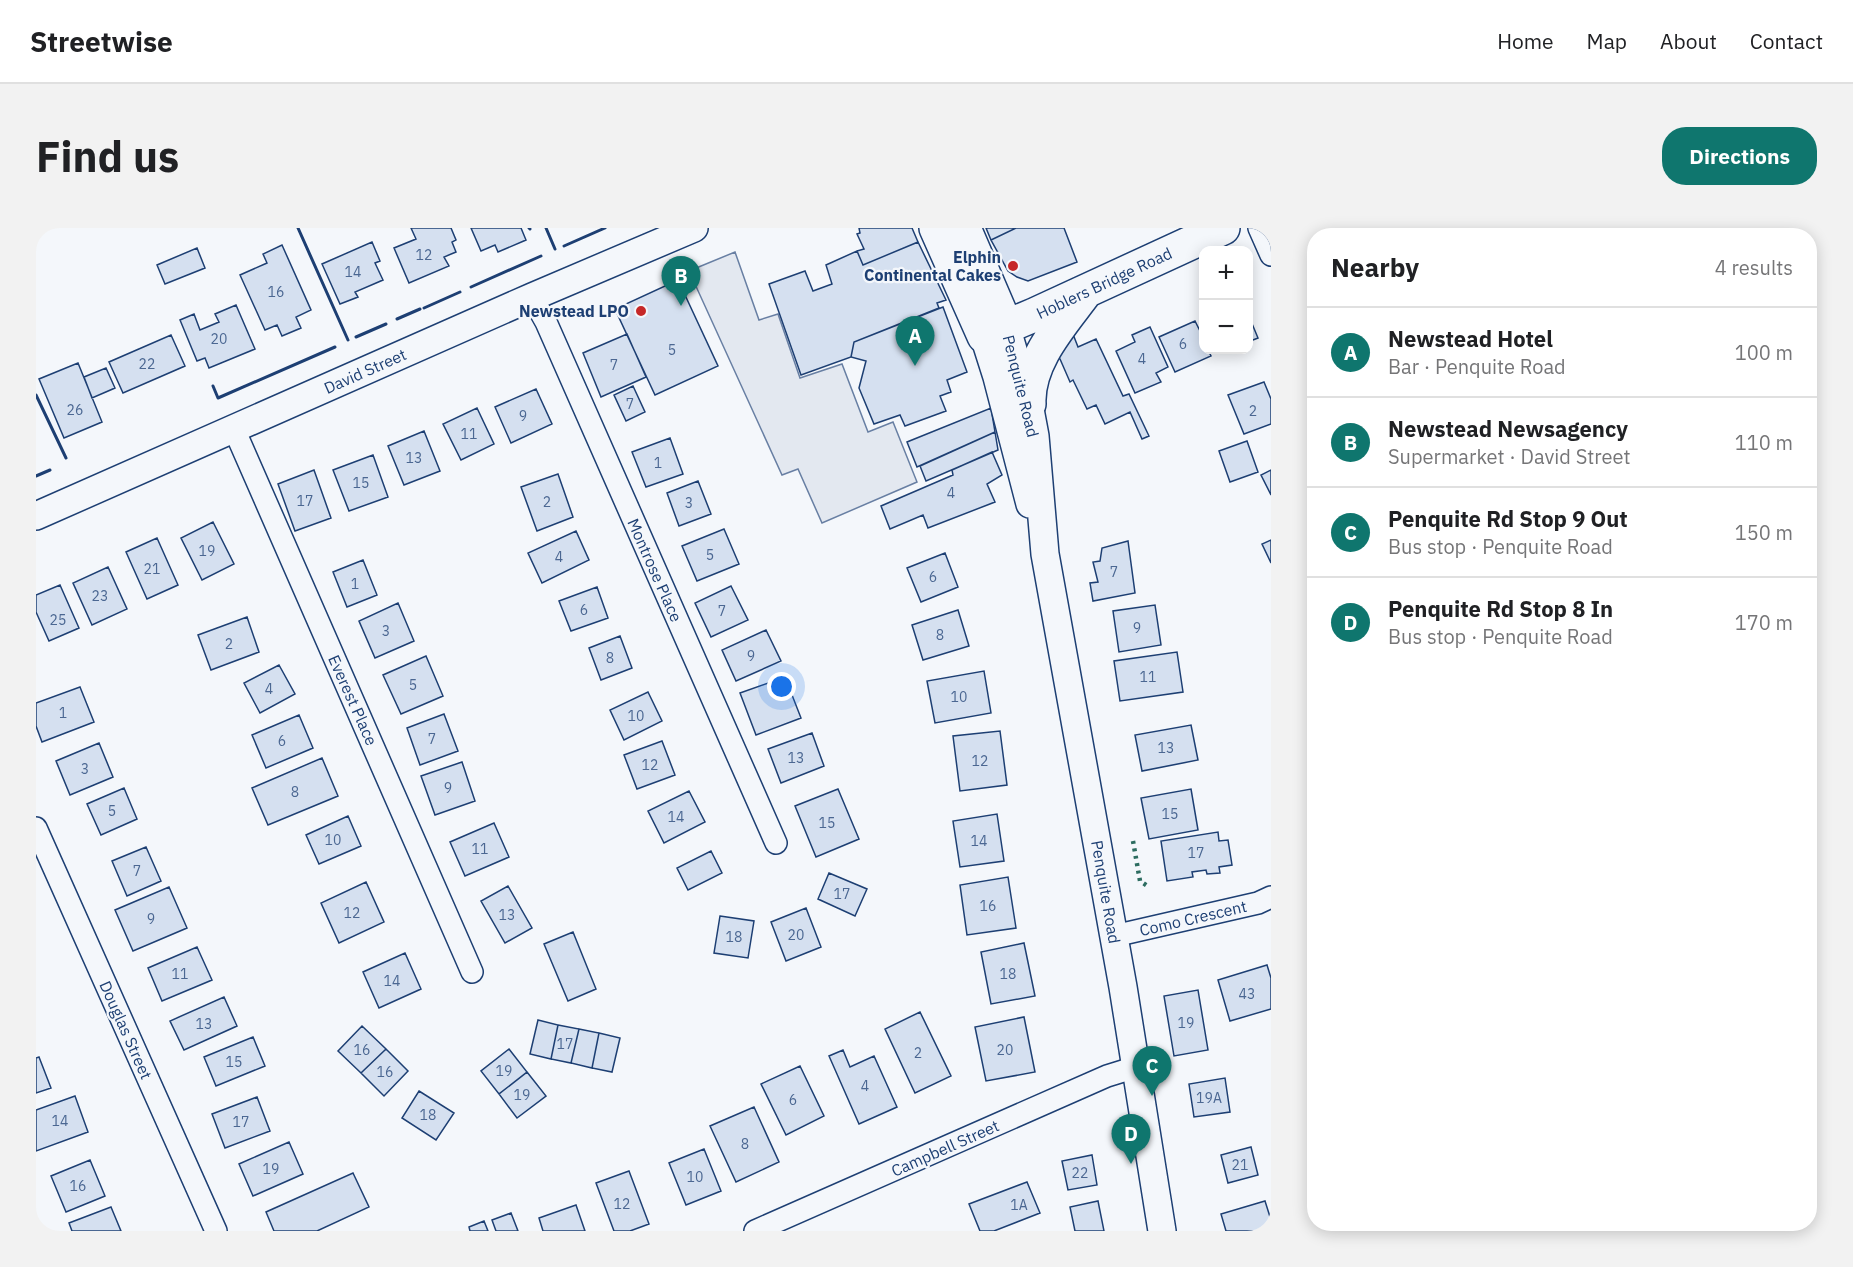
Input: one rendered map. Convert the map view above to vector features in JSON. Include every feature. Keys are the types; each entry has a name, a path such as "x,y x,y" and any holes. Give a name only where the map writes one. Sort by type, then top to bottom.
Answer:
{"highway":[{"path":"936,228 995,331"},
{"path":"964,228 995,331"},
{"name":"Hoblers Bridge Road","path":"995,331 1223,228"},
{"path":"1029,404 1032,378 1043,353 1052,336 1087,290"}],"street":[{"name":"David Street","path":"36,516 694,228"},
{"path":"1259,228 1271,255"},
{"name":"Montrose Place","path":"532,297 546,322 776,843"},
{"name":"Penquite Road","path":"995,331 1029,404 1039,473 1045,554 1136,1067 1162,1231"},
{"name":"Penquite Road","path":"995,331 997,377 1014,448 1045,554"},
{"name":"Everest Place","path":"234,429 472,972"},
{"name":"Douglas Street","path":"36,828 216,1231"},
{"name":"Como Crescent","path":"1113,936 1258,903 1271,897"},
{"name":"Campbell Street","path":"755,1231 1114,1073 1136,1067"}],"shaded area":[{"path":"735,252 759,320 778,314 800,378 842,364 868,432 893,422 917,482 822,523 798,469 782,475 689,271"}],"building":[{"path":"411,228 451,228 456,240 452,242 456,252 444,257 449,266 409,283 394,248 416,239"},
{"path":"471,228 521,228 526,240 498,252 495,245 481,251"},
{"path":"859,228 912,228 918,242 863,265 857,251 864,249 857,234 860,233"},
{"path":"986,228 1016,228 991,240"},
{"path":"1016,228 1064,228 1077,262 1028,281 1017,277 1008,271 991,240"},
{"path":"372,242 380,261 375,263 383,280 355,292 358,297 340,304 322,264"},
{"path":"918,242 946,300 937,303 939,308 854,342 851,357 801,375 769,284 805,271 813,291 832,284 826,265 857,251 863,265"},
{"path":"282,245 311,310 296,317 301,328 282,336 277,325 265,330 240,275 267,263 263,254"},
{"path":"197,248 205,268 165,284 157,265"},
{"path":"678,280 718,366 655,395 615,309"},
{"path":"236,305 255,349 209,368 205,358 197,361 180,320 194,314 200,330 219,322 215,314"},
{"path":"943,307 967,372 947,380 951,392 940,396 946,411 905,426 900,415 874,424 859,388 866,361 851,357 854,342"},
{"path":"1195,321 1199,329 1199,354 1210,354 1211,356 1175,372 1159,337"},
{"path":"1253,326 1258,338 1253,340"},
{"path":"1150,327 1168,367 1156,373 1161,382 1135,393 1116,351 1135,342 1132,335"},
{"path":"1071,329 1078,347 1096,339 1123,396 1129,394 1149,436 1142,439 1130,412 1105,424 1096,405 1087,409 1073,380 1070,382 1060,359 1053,355"},
{"path":"627,334 646,377 601,397 583,353"},
{"path":"171,335 185,366 123,393 109,362"},
{"path":"78,363 102,422 64,438 39,379"},
{"path":"106,368 115,388 92,398 84,377"},
{"path":"1264,382 1271,399 1271,424 1244,434 1228,395"},
{"path":"633,386 645,412 626,421 614,395"},
{"path":"536,389 552,424 511,443 495,407"},
{"path":"477,408 494,444 461,460 443,424"},
{"path":"991,408 995,432 917,467 907,442"},
{"path":"424,431 440,471 404,485 388,446"},
{"path":"995,432 998,450 926,481 920,466"},
{"path":"670,438 683,474 646,487 632,452"},
{"path":"1247,441 1258,472 1230,482 1219,451"},
{"path":"992,452 1002,475 987,484 995,502 928,528 923,515 890,529 881,506 953,475 952,470"},
{"path":"373,455 388,497 349,511 333,470"},
{"path":"314,470 331,518 295,531 278,484"},
{"path":"1271,470 1271,495 1261,475"},
{"path":"558,474 573,517 537,531 521,487"},
{"path":"698,481 711,514 679,526 667,493"},
{"path":"213,522 234,564 202,580 181,538"},
{"path":"724,529 739,564 697,581 682,546"},
{"path":"576,531 589,560 542,583 528,553"},
{"path":"157,538 178,585 147,599 126,552"},
{"path":"1271,540 1271,563 1262,544"},
{"path":"1128,541 1135,593 1093,601 1090,583 1098,582 1093,562 1100,561 1102,548"},
{"path":"945,553 958,587 921,602 907,568"},
{"path":"363,560 377,595 347,607 333,572"},
{"path":"108,567 127,609 92,625 73,583"},
{"path":"60,585 79,628 49,641 36,612 36,595"},
{"path":"731,586 748,620 711,637 695,603"},
{"path":"597,587 608,618 571,631 559,601"},
{"path":"398,603 414,641 375,658 359,621"},
{"path":"1155,605 1161,645 1119,652 1113,611"},
{"path":"958,610 969,646 923,660 912,625"},
{"path":"247,617 259,652 211,670 198,635"},
{"path":"766,630 781,661 736,681 722,650"},
{"path":"620,636 632,668 601,680 589,648"},
{"path":"1177,652 1183,692 1120,701 1114,661"},
{"path":"426,656 443,696 401,714 383,675"},
{"path":"279,665 295,694 260,713 244,683"},
{"path":"984,671 991,713 935,723 927,681"},
{"path":"785,677 801,718 756,735 740,693"},
{"path":"80,687 94,722 42,742 36,726 36,703"},
{"path":"648,692 662,721 624,740 610,710"},
{"path":"444,714 458,751 420,765 407,728"},
{"path":"299,715 313,748 266,768 252,735"},
{"path":"1191,725 1198,760 1142,771 1135,735"},
{"path":"1000,731 1007,785 960,791 953,736"},
{"path":"812,733 824,766 781,783 768,749"},
{"path":"662,741 675,775 637,789 624,755"},
{"path":"99,743 113,777 70,795 56,761"},
{"path":"322,758 338,796 268,825 252,788"},
{"path":"462,762 475,801 435,815 421,776"},
{"path":"124,788 137,819 101,835 87,804"},
{"path":"838,789 859,839 816,857 795,806"},
{"path":"1191,789 1198,830 1149,839 1141,798"},
{"path":"689,791 705,822 664,843 648,811"},
{"path":"997,814 1004,861 960,867 953,821"},
{"path":"348,816 361,846 319,864 306,835"},
{"path":"494,823 509,857 465,876 450,842"},
{"path":"1218,832 1219,841 1228,840 1232,865 1219,867 1220,873 1207,874 1206,870 1192,872 1193,877 1167,881 1161,841"},
{"path":"146,847 161,881 127,896 112,861"},
{"path":"711,851 722,873 688,890 677,868"},
{"path":"829,873 867,889 855,916 818,899"},
{"path":"1008,877 1016,928 967,935 960,885"},
{"path":"366,882 384,922 339,943 321,903"},
{"path":"508,886 532,928 505,943 481,901"},
{"path":"169,887 187,928 133,951 115,910"},
{"path":"806,908 821,947 786,961 771,922"},
{"path":"720,916 754,921 748,958 714,953"},
{"path":"573,932 596,989 568,1001 544,944"},
{"path":"1024,943 1035,996 991,1004 981,952"},
{"path":"197,947 212,980 162,1001 148,968"},
{"path":"405,953 421,989 379,1008 363,972"},
{"path":"1267,965 1271,978 1271,1009 1230,1021 1218,980"},
{"path":"1198,990 1208,1050 1174,1056 1164,996"},
{"path":"224,997 237,1026 184,1050 170,1021"},
{"path":"920,1012 951,1076 915,1093 885,1029"},
{"path":"1024,1017 1035,1072 986,1081 975,1027"},
{"path":"538,1020 558,1025 551,1059 530,1054"},
{"path":"558,1025 579,1029 571,1063 551,1059"},
{"path":"362,1026 386,1049 361,1073 338,1051"},
{"path":"579,1029 599,1033 592,1068 571,1063"},
{"path":"599,1033 620,1038 612,1072 592,1068"},
{"path":"253,1037 265,1066 216,1086 204,1057"},
{"path":"386,1049 408,1071 384,1096 361,1073"},
{"path":"509,1049 527,1072 499,1094 481,1071"},
{"path":"843,1050 850,1067 874,1056 897,1107 859,1124 829,1056"},
{"path":"39,1057 51,1088 36,1093 36,1058"},
{"path":"800,1066 824,1116 786,1135 761,1084"},
{"path":"527,1072 546,1096 517,1118 499,1094"},
{"path":"1225,1078 1230,1112 1194,1117 1189,1084"},
{"path":"419,1091 454,1113 436,1140 402,1118"},
{"path":"75,1096 88,1132 36,1151 36,1110"},
{"path":"257,1097 270,1131 225,1148 212,1114"},
{"path":"754,1107 779,1162 736,1182 710,1126"},
{"path":"289,1142 303,1174 253,1196 239,1164"},
{"path":"1251,1147 1258,1175 1228,1183 1221,1155"},
{"path":"704,1149 721,1191 686,1205 669,1163"},
{"path":"1092,1155 1097,1185 1068,1190 1062,1161"},
{"path":"90,1160 105,1196 66,1212 51,1176"},
{"path":"629,1171 649,1224 630,1231 614,1231 596,1183"},
{"path":"353,1173 369,1207 317,1231 274,1231 266,1212"},
{"path":"1027,1182 1040,1213 994,1231 980,1231 969,1204"},
{"path":"1098,1201 1104,1231 1075,1231 1070,1207"},
{"path":"1265,1201 1271,1220 1271,1231 1226,1231 1221,1214"},
{"path":"576,1205 585,1231 543,1231 539,1218"},
{"path":"111,1207 121,1231 72,1231 69,1223"},
{"path":"511,1213 518,1231 496,1231 492,1220"},
{"path":"484,1221 488,1231 470,1231 469,1227"}],"hedge":[{"path":"1133,841 1140,881 1149,887"}],"wall":[{"path":"298,228 348,340"},
{"path":"546,228 555,249"},
{"path":"564,246 605,228"},
{"path":"471,287 541,256"},
{"path":"424,308 460,292"},
{"path":"397,319 420,309"},
{"path":"356,337 386,324"},
{"path":"213,386 218,398 335,347"},
{"path":"36,395 66,458"},
{"path":"36,476 50,470"}],"place":[{"name":"Elphin Continental Cakes","path":"1013,266"},
{"name":"Newstead Newsagency","path":"681,306"},
{"name":"Newstead LPO","path":"641,311"},
{"name":"Newstead Hotel","path":"915,366"},
{"name":"Penquite Rd Stop 9 Out","path":"1152,1096"},
{"name":"Penquite Rd Stop 8 In","path":"1131,1164"}]}
